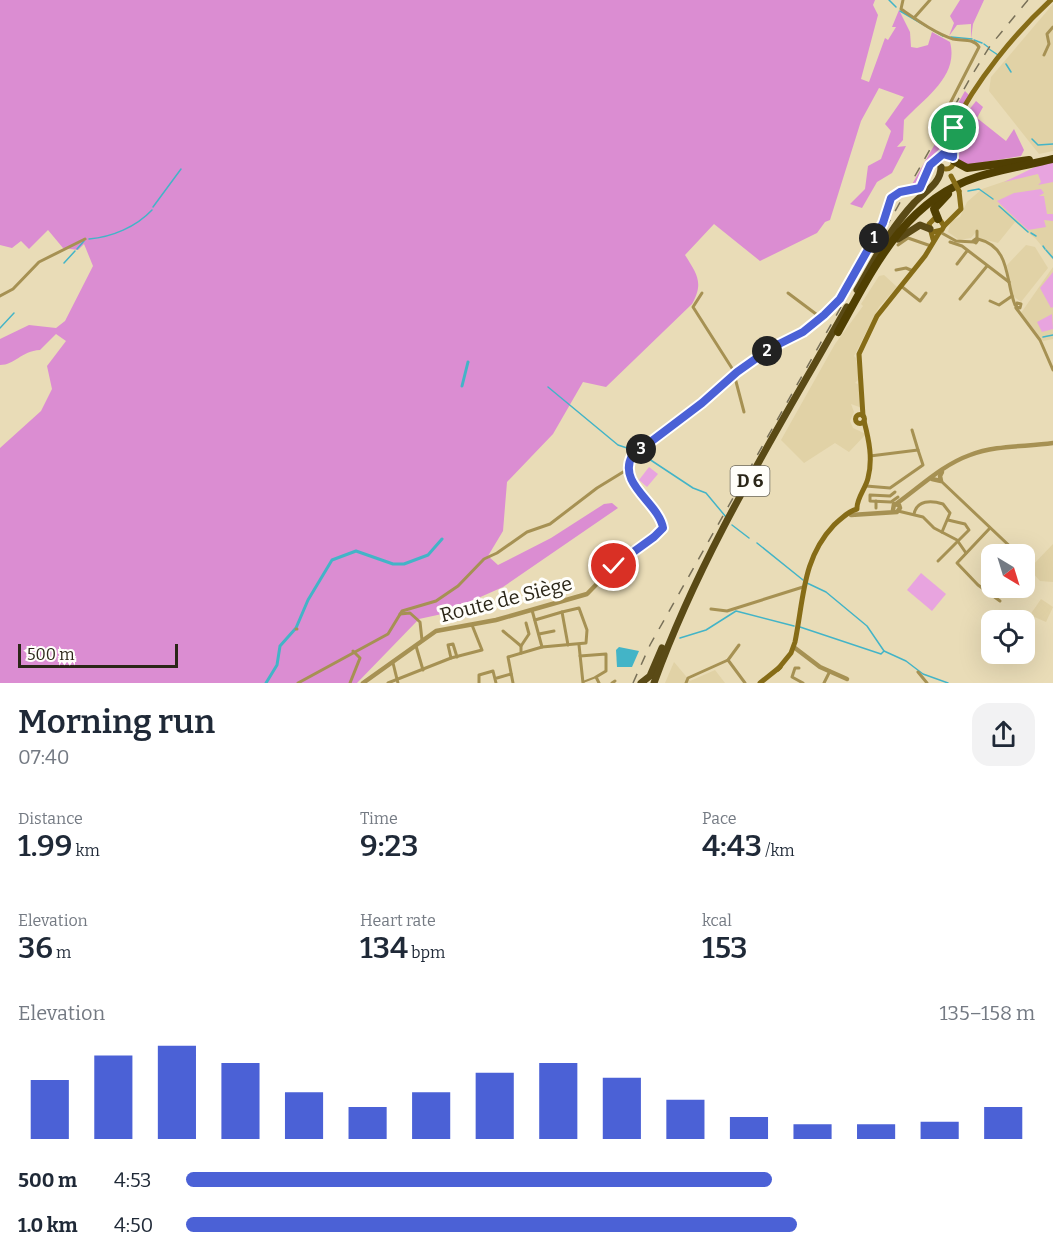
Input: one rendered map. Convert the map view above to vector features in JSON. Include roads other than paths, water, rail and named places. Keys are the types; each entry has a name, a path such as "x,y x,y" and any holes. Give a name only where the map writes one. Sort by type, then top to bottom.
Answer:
{"highway":[{"path":"860,285 884,241 908,210 938,181 946,162 967,168 1052,157"},
{"path":"838,332 890,241 912,217 936,198 963,182 1052,157"},
{"path":"860,285 886,240 909,214 934,193 973,174 1052,157"},
{"path":"838,332 869,278 895,241 920,225 940,227 934,213 935,207 953,190 1006,169"},
{"name":"D 6","path":"655,683 700,574 860,285"},
{"name":"D 6","path":"655,683 682,618 712,556 838,332"},
{"path":"642,683 650,676 700,574"}],"main road":[{"path":"859,510 859,500 866,486 870,456 863,418 859,354 877,316 933,243 940,227 961,209 959,191 946,162 957,120 992,68 1051,0"},
{"path":"828,532 859,510"},
{"path":"760,683 778,669 794,648 809,561 828,532 848,512 859,510"}],"street":[{"path":"903,0 901,9 914,18 947,37 972,41 979,47 938,128"},
{"path":"914,18 930,0"},
{"path":"1044,55 1049,44 1047,34 1053,27"},
{"path":"298,683 353,651 388,634 402,611 436,601 458,586 484,559 497,553 527,532 550,524 597,488 628,469 628,462 637,452 702,403 734,374 771,348 803,332 840,299 883,223 888,202 897,193 914,191 922,187 930,165 946,162"},
{"path":"940,227 956,241 986,241 1000,251 1012,297 1019,306 1020,315 1040,340 1053,370"},
{"path":"898,245 908,238 933,243"},
{"path":"0,296 13,289 39,262 85,239"},
{"path":"950,242 967,250 1009,282"},
{"path":"957,264 967,250"},
{"path":"960,298 987,266"},
{"path":"896,270 906,268 913,271"},
{"path":"901,286 920,301 926,293"},
{"path":"702,293 693,307 734,374 744,412"},
{"path":"788,293 820,317"},
{"path":"990,301 999,305 1012,297"},
{"path":"866,486 890,488 923,465 912,430"},
{"path":"896,508 905,498 970,456 999,448 1053,443"},
{"path":"870,456 918,450"},
{"name":"Route de Siège","path":"363,683 435,632 532,610 587,594 623,558 663,528 659,518 633,483 628,469"},
{"path":"896,508 939,476"},
{"path":"939,476 1007,544"},
{"path":"884,506 885,488"},
{"path":"896,492 890,496 870,495 870,501 896,508 906,514 923,517 968,552"},
{"path":"859,510 874,510 898,497"},
{"path":"874,510 876,501"},
{"path":"914,514 915,508 921,503 940,503 950,511 942,532"},
{"path":"938,561 959,543 968,528 965,524 948,520"},
{"path":"990,527 959,560 958,566 1000,601"},
{"path":"602,580 608,583 619,582"},
{"path":"711,609 727,611 804,584"},
{"path":"513,683 507,659 542,647 586,644 586,630 579,608 535,621"},
{"path":"532,610 542,647"},
{"path":"562,612 568,645"},
{"path":"400,614 410,613 420,622 422,642"},
{"path":"521,653 521,646 530,634 526,623"},
{"path":"388,683 398,682 452,658 482,650 472,625"},
{"path":"503,631 521,646"},
{"path":"539,634 551,631 551,637"},
{"path":"452,658 447,645 453,644 457,657"},
{"path":"579,645 580,656 583,682 606,670 606,654 580,656"},
{"path":"687,681 728,660 739,645"},
{"path":"416,646 423,669"},
{"path":"794,648 817,665 854,683"},
{"path":"350,683 360,658 353,651"},
{"path":"728,660 746,683"},
{"path":"393,663 398,682"},
{"path":"799,668 795,668 792,677 802,683"},
{"path":"479,683 478,676 493,671 496,681 511,674"},
{"path":"825,683 831,672"},
{"path":"918,672 927,683"},
{"path":"596,677 599,683"}],"water":[{"path":"619,647 639,651 632,667 617,667 616,650"}],"waterway":[{"path":"889,0 896,7"},
{"path":"900,11 943,36"},
{"path":"951,37 972,39"},
{"path":"974,40 982,43"},
{"path":"984,44 988,47"},
{"path":"989,49 998,55"},
{"path":"1006,64 1011,72"},
{"path":"1032,139 1038,145 1053,144"},
{"path":"153,207 181,169"},
{"path":"968,191 979,189 993,199"},
{"path":"999,206 1028,232"},
{"path":"89,239 123,230 152,210"},
{"path":"1031,233 1036,236"},
{"path":"77,249 84,241"},
{"path":"1046,250 1053,258"},
{"path":"64,263 75,251"},
{"path":"0,328 14,313"},
{"path":"1043,337 1053,335"},
{"path":"462,386 468,362"},
{"path":"548,387 618,445 636,451"},
{"path":"640,453 693,488 706,493 726,517"},
{"path":"732,525 749,538"},
{"path":"266,683 277,665 280,646 296,628 308,600 332,560 356,551 393,564 404,564 428,555 442,539"},
{"path":"757,543 803,580"},
{"path":"807,583 826,592 867,626 884,651 906,661 923,674 948,683"},
{"path":"680,638 706,630 736,611 794,626"},
{"path":"800,627 881,654 884,651"}],"railway":[{"path":"633,683 650,645 972,75 990,46 1028,0"}]}
